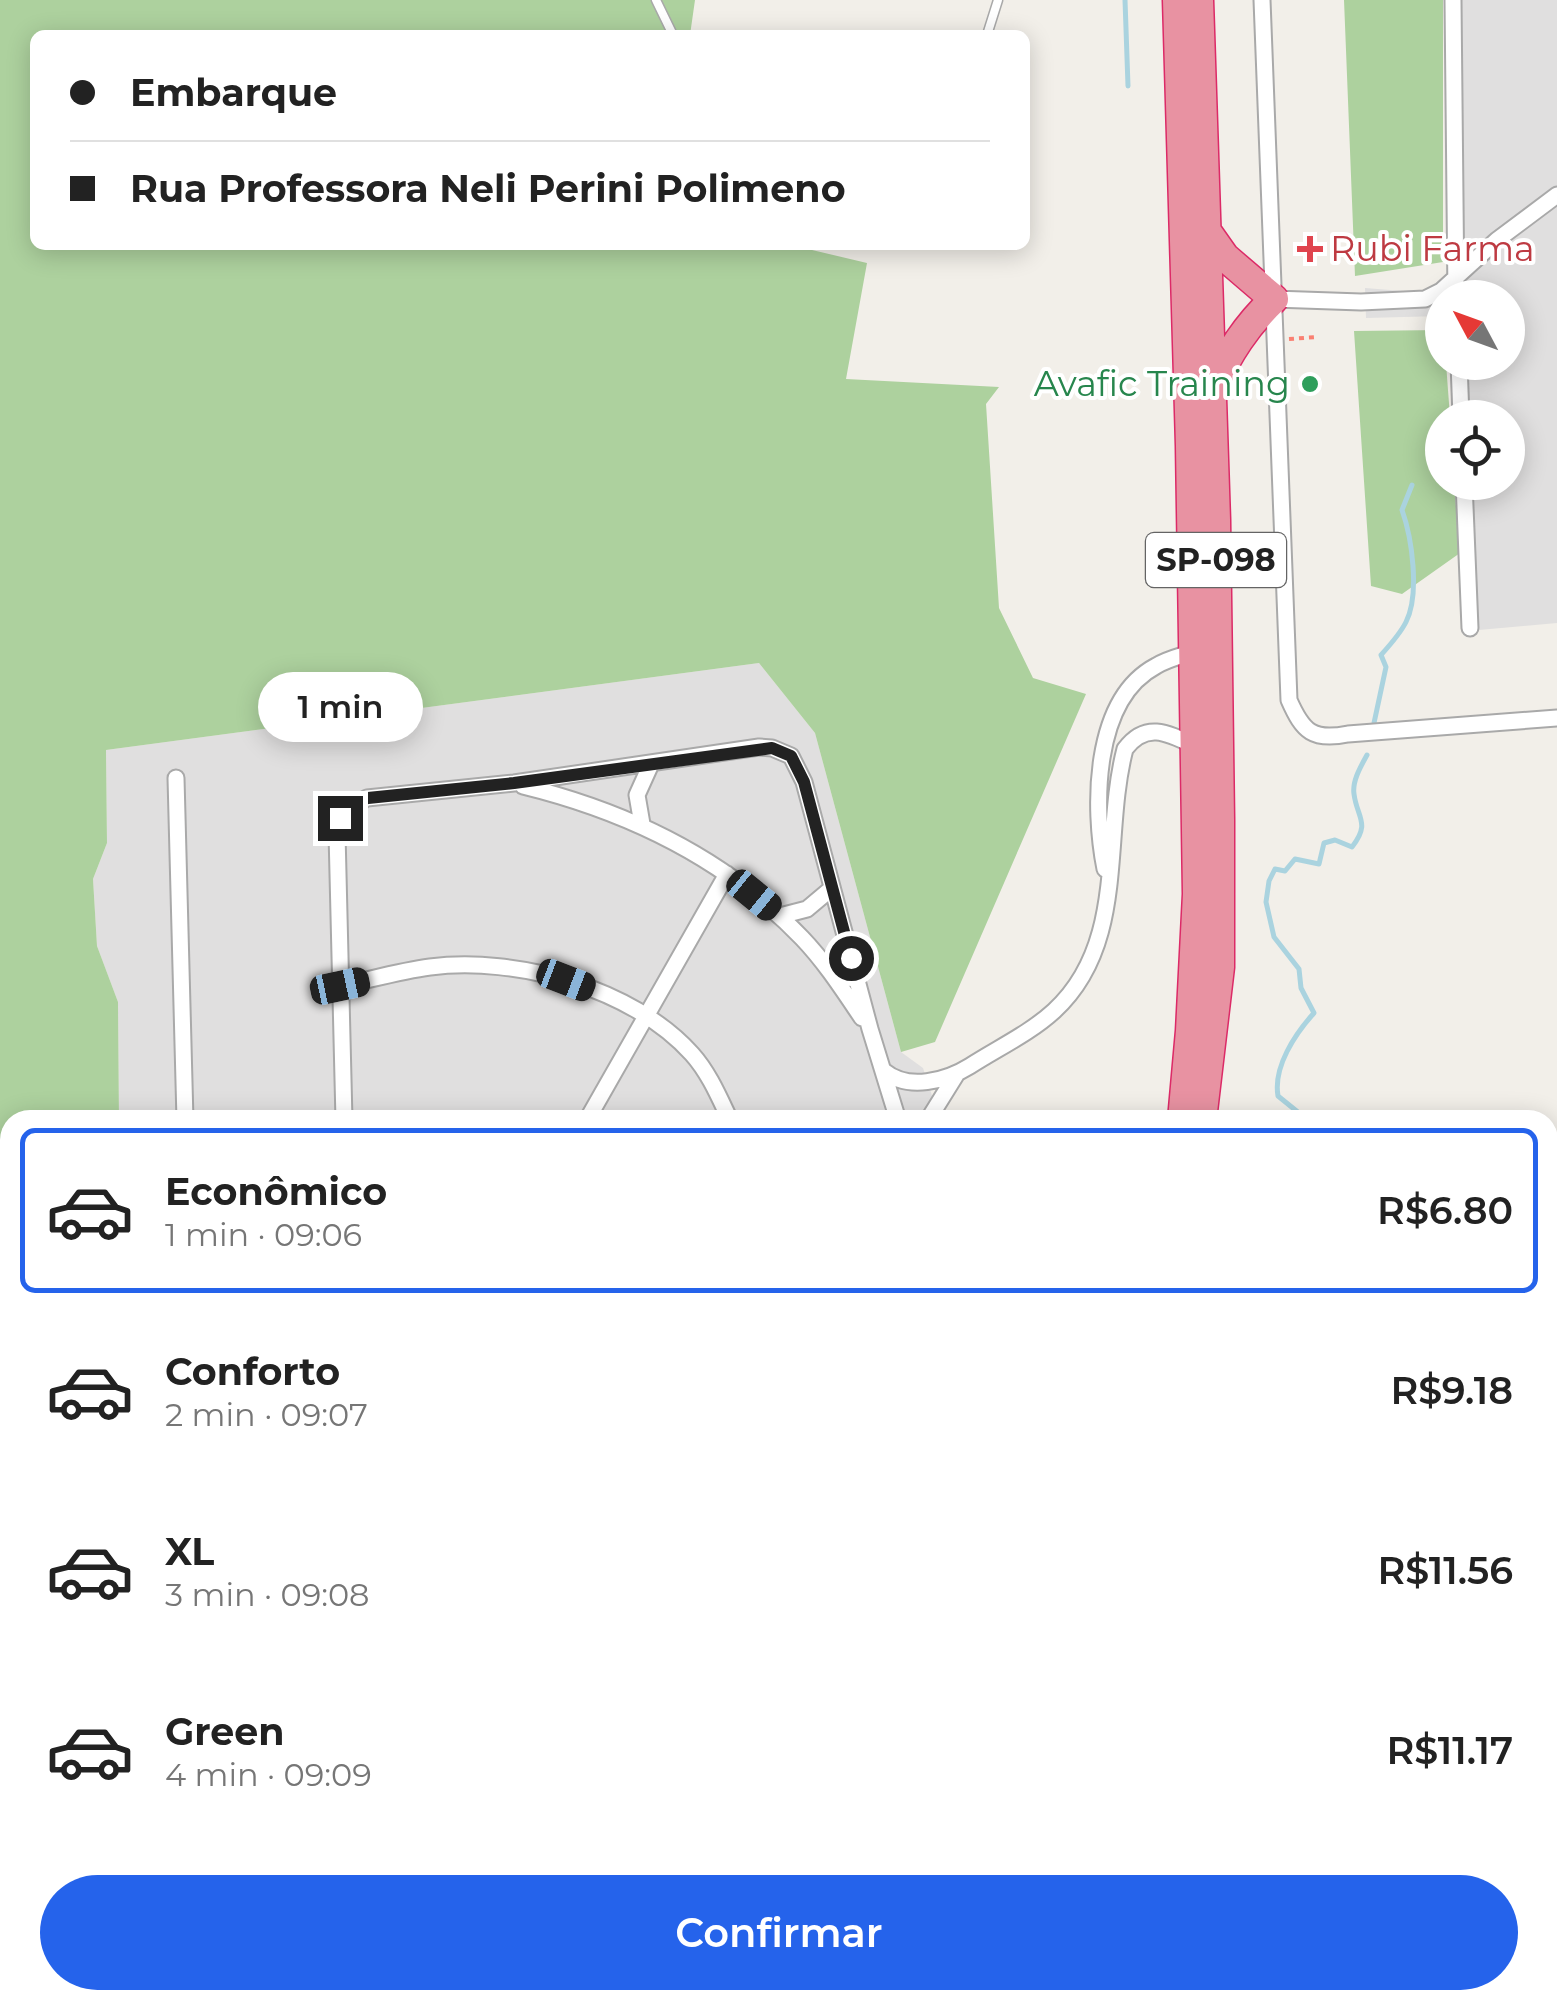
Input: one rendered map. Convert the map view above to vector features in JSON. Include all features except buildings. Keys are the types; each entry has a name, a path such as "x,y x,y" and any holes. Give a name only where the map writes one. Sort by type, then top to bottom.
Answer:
{"highway":[{"name":"SP-098","path":"1177,0 1195,746 1195,958 1183,1110"},
{"name":"SP-098","path":"1199,0 1217,598 1220,967 1203,1110"},
{"path":"1206,230 1225,256 1274,299 1248,324 1211,394"}],"street":[{"path":"1262,0 1286,685 1298,720 1325,739 1557,718"},
{"path":"1453,0 1455,280"},
{"path":"1455,280 1498,240 1557,195"},
{"path":"1274,299 1425,299"},
{"path":"1465,500 1470,628"},
{"path":"1109,888 1098,836 1098,796 1104,749 1114,718 1124,697 1142,676 1156,665 1194,652"},
{"path":"884,1072 902,1082 956,1075 1037,1025 1072,993 1105,922 1124,749 1142,732 1155,730 1195,746"},
{"path":"344,1110 337,833 344,810 368,798 514,783 759,747 791,756 804,782 895,1110"},
{"path":"642,824 637,795 651,764"},
{"path":"176,778 185,1110"},
{"path":"514,783 578,799 642,824 727,874 780,916 823,963 870,1029"},
{"path":"593,1110 727,874"},
{"path":"780,916 807,909 832,888"},
{"path":"340,986 429,967 472,965 517,969 581,985 610,997 678,1039 706,1072 725,1110"},
{"path":"934,1110 956,1075"}],"lane":[{"path":"656,0 671,30"},
{"path":"988,30 998,0"}],"path":[{"path":"1294,339 1316,338"}],"shaded area":[{"path":"1448,0 1557,0 1557,623 1468,631 1463,500 1525,500 1525,400 1458,400 1458,380 1525,380 1525,280 1453,280"},
{"path":"1365,288 1425,293 1425,316 1366,318"},
{"path":"759,663 815,733 901,1052 923,1068 937,1110 119,1110 118,1002 97,946 93,879 107,843 106,750"}],"green space":[{"path":"0,0 695,0 691,30 30,30 30,250 812,250 867,263 846,379 999,387 986,404 999,608 1033,678 1086,694 935,1042 901,1052 815,733 759,663 106,750 107,843 93,879 97,946 118,1002 119,1110 0,1110"},
{"path":"1344,0 1443,0 1443,262 1355,276"},
{"path":"1425,330 1425,380 1447,380 1449,400 1425,400 1425,500 1455,500 1460,553 1402,594 1371,586 1354,331"}],"waterway":[{"path":"1125,0 1128,86"},
{"path":"1374,723 1386,667 1381,655 1406,622 1413,597 1411,550 1402,510 1412,485"},
{"path":"1295,1110 1278,1096 1279,1074 1293,1041 1314,1013 1301,988 1299,969 1274,937 1266,902 1269,881 1275,869 1285,871 1295,859 1319,864 1324,843 1335,840 1352,847 1362,826 1354,784 1367,755"}],"place":[{"name":"Rubi Farma","path":"1310,249"},
{"name":"Avafic Training","path":"1310,384"}],"route":[{"path":"340,818 352,804 368,798 514,783 759,747 784,751 791,756 804,782 851,958"}]}
